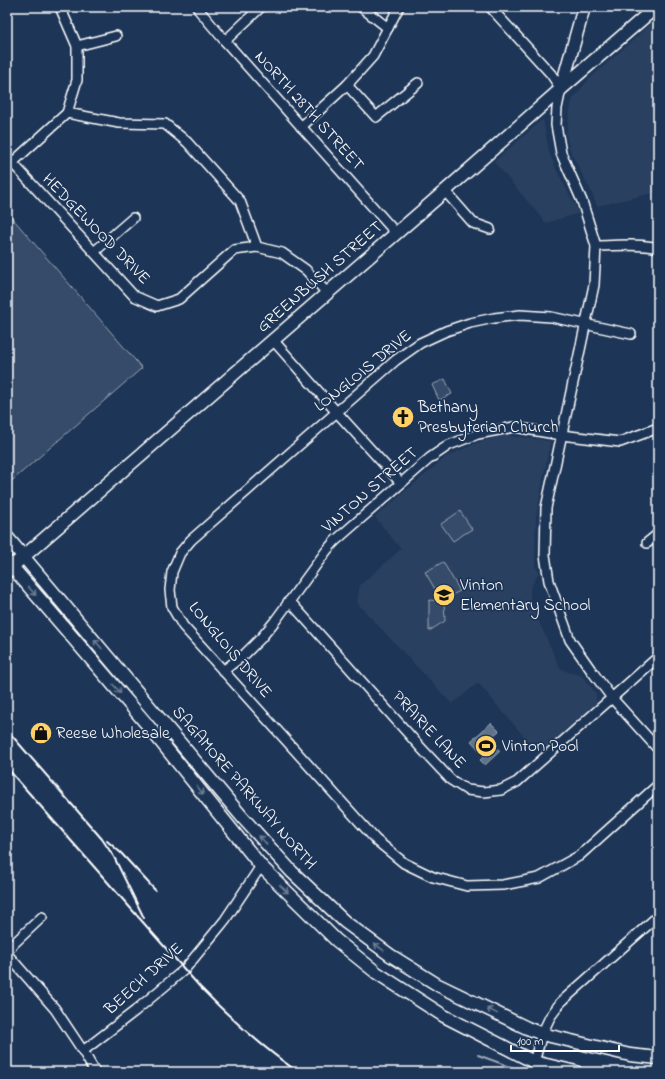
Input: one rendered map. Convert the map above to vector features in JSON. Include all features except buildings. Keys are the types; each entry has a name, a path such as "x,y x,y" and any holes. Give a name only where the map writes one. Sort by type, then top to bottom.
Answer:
{"main road":[{"path":"561,89 584,7"},
{"name":"GREENBUSH STREET","path":"9,567 24,557 656,7"},
{"name":"SAGAMORE PARKWAY NORTH","path":"7,537 248,823 292,872 345,922 390,955 438,985 527,1028 542,1034 630,1055 658,1058"},
{"name":"SAGAMORE PARKWAY NORTH","path":"9,567 145,722 261,866 336,940 377,973 444,1016 535,1067 576,1072"}],"street":[{"path":"9,160 67,113 77,80 77,46 60,7"},
{"path":"225,41 261,7"},
{"path":"361,7 388,28"},
{"path":"301,127 347,85 373,56 399,7"},
{"path":"490,7 551,74 561,89 557,108 556,125 561,154 590,222 596,246 594,285 546,508 545,555 549,581 570,640 612,698 658,749"},
{"name":"NORTH 28TH STREET","path":"198,9 396,233"},
{"path":"77,46 116,36"},
{"path":"347,85 376,117 418,83"},
{"path":"67,113 119,122 165,124 188,142 240,201 257,247"},
{"name":"HEDGEWOOD DRIVE","path":"9,160 134,296 157,306 179,299 234,250 257,247 282,253 306,270 327,293"},
{"path":"445,191 473,223 490,229"},
{"path":"94,252 133,218"},
{"path":"596,246 626,245 653,246 658,248"},
{"name":"LONGLOIS DRIVE","path":"631,334 551,317 520,316 494,318 470,323 420,343 396,360 191,540 180,554 172,572 170,590 172,607 183,626 376,840 404,863 433,877 467,886 503,886 539,878 579,856 658,785"},
{"path":"274,340 401,483"},
{"name":"VINTON STREET","path":"223,671 261,638 335,541 430,458 449,445 478,434 514,426 562,435 620,442 658,428"},
{"path":"648,544 658,534"},
{"name":"PRAIRIE LANE","path":"288,602 294,606 451,780 467,790 484,792 501,790 517,782 658,657"},
{"name":"BEECH DRIVE","path":"83,1051 135,1011 184,969 225,920 261,866"},
{"path":"535,1067 542,1034 550,1017 561,1002 658,916"},
{"path":"7,950 42,917"},
{"path":"7,954 55,1009 95,1072"}],"shaded area":[{"path":"658,18 658,192 597,206 591,191 571,153 566,135 572,100 588,80"},
{"path":"543,119 549,152 556,169 579,213 546,223 494,162"},
{"path":"7,212 142,368 7,485"},
{"path":"445,379 452,394 439,400 432,385"},
{"name":"Vinton Elementary School","path":"504,435 550,441 536,517 535,566 539,572 530,589 530,602 560,668 570,673 582,676 596,694 596,703 539,754 478,683 452,704 357,603 360,585 401,549 375,517 446,457 474,444"},
{"path":"460,511 472,529 453,541 441,524"},
{"path":"443,562 460,591 444,599 445,621 429,631 429,600 442,601 425,572"}],"water":[{"name":"Vinton Pool","path":"491,723 499,731 489,739 500,751 485,765 480,760 485,756 471,741"}],"waterway":[{"path":"478,1055 522,1071"}],"railway":[{"path":"7,730 102,839 114,857 144,918"},
{"path":"7,768 200,987 247,1032 298,1072"},
{"path":"107,841 121,853 155,890"}],"place":[{"name":"Bethany Presbyterian Church","path":"403,417"},
{"name":"Vinton Elementary School","path":"444,595"},
{"name":"Reese Wholesale","path":"41,733"},
{"name":"Vinton Pool","path":"486,746"}]}
